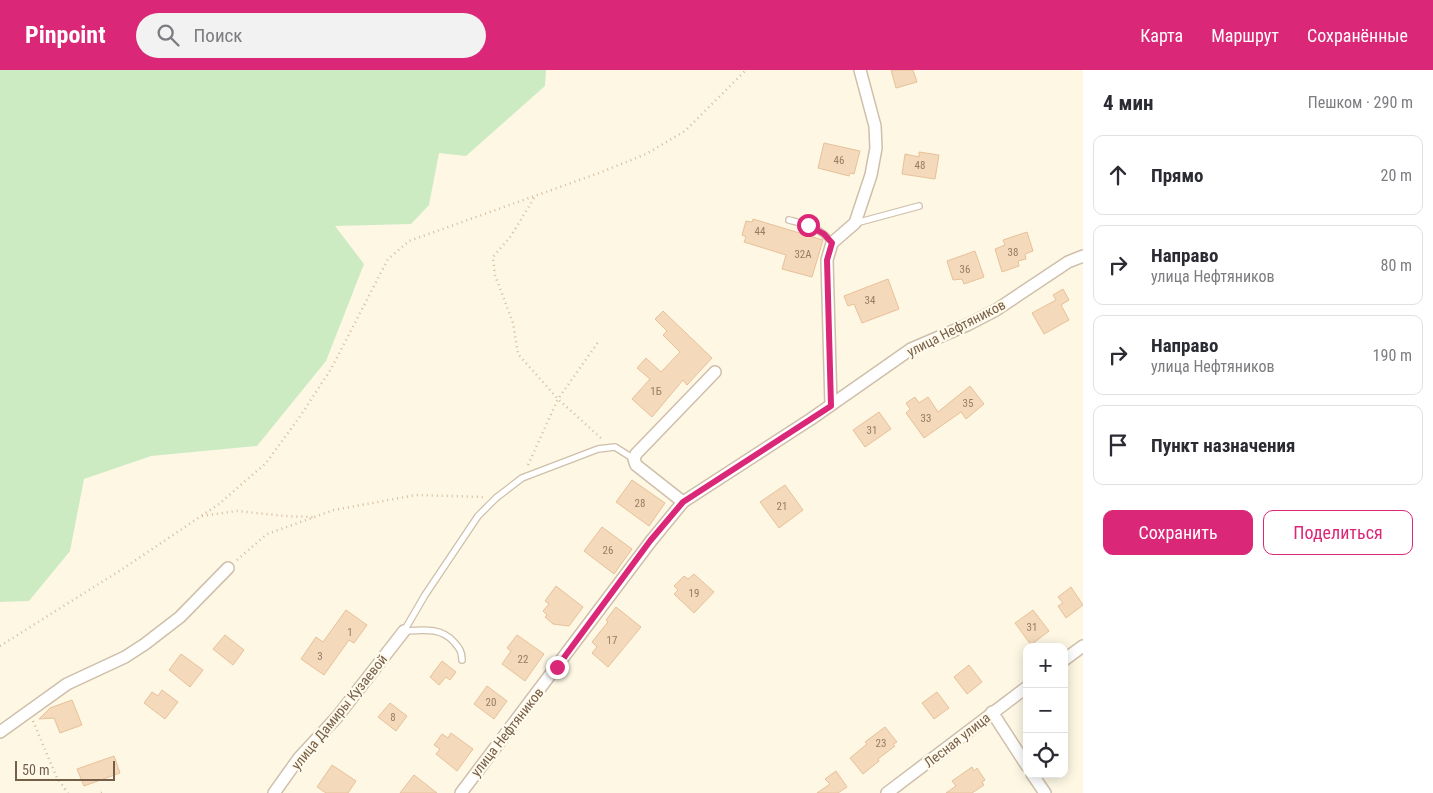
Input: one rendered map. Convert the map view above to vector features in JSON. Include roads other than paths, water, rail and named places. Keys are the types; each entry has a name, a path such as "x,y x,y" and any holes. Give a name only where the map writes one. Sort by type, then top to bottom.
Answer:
{"street":[{"path":"831,406 827,260 832,243 855,224 871,175 876,148 875,126 860,70"},
{"name":"улица Нефтяников","path":"461,793 650,541 683,502 831,406 912,349 996,310 1068,262 1083,256"},
{"path":"683,502 636,465 634,459 636,454 715,372"},
{"path":"0,732 68,684 125,657 145,644 180,616 228,568"},
{"name":"улица Дамиры Кузаевой","path":"274,793 299,758 337,717 404,631"},
{"path":"1068,657 1083,646"},
{"name":"Лесная улица","path":"887,793 1026,688"},
{"path":"992,712 1023,760"},
{"path":"1035,778 1045,793"}],"lane":[{"path":"855,224 919,206"},
{"path":"789,220 808,225 824,234 832,243"},
{"path":"404,631 425,595 478,516 496,498 522,478 598,449 615,447 634,459"},
{"path":"404,631 432,630 442,632 460,648 462,660"}]}
